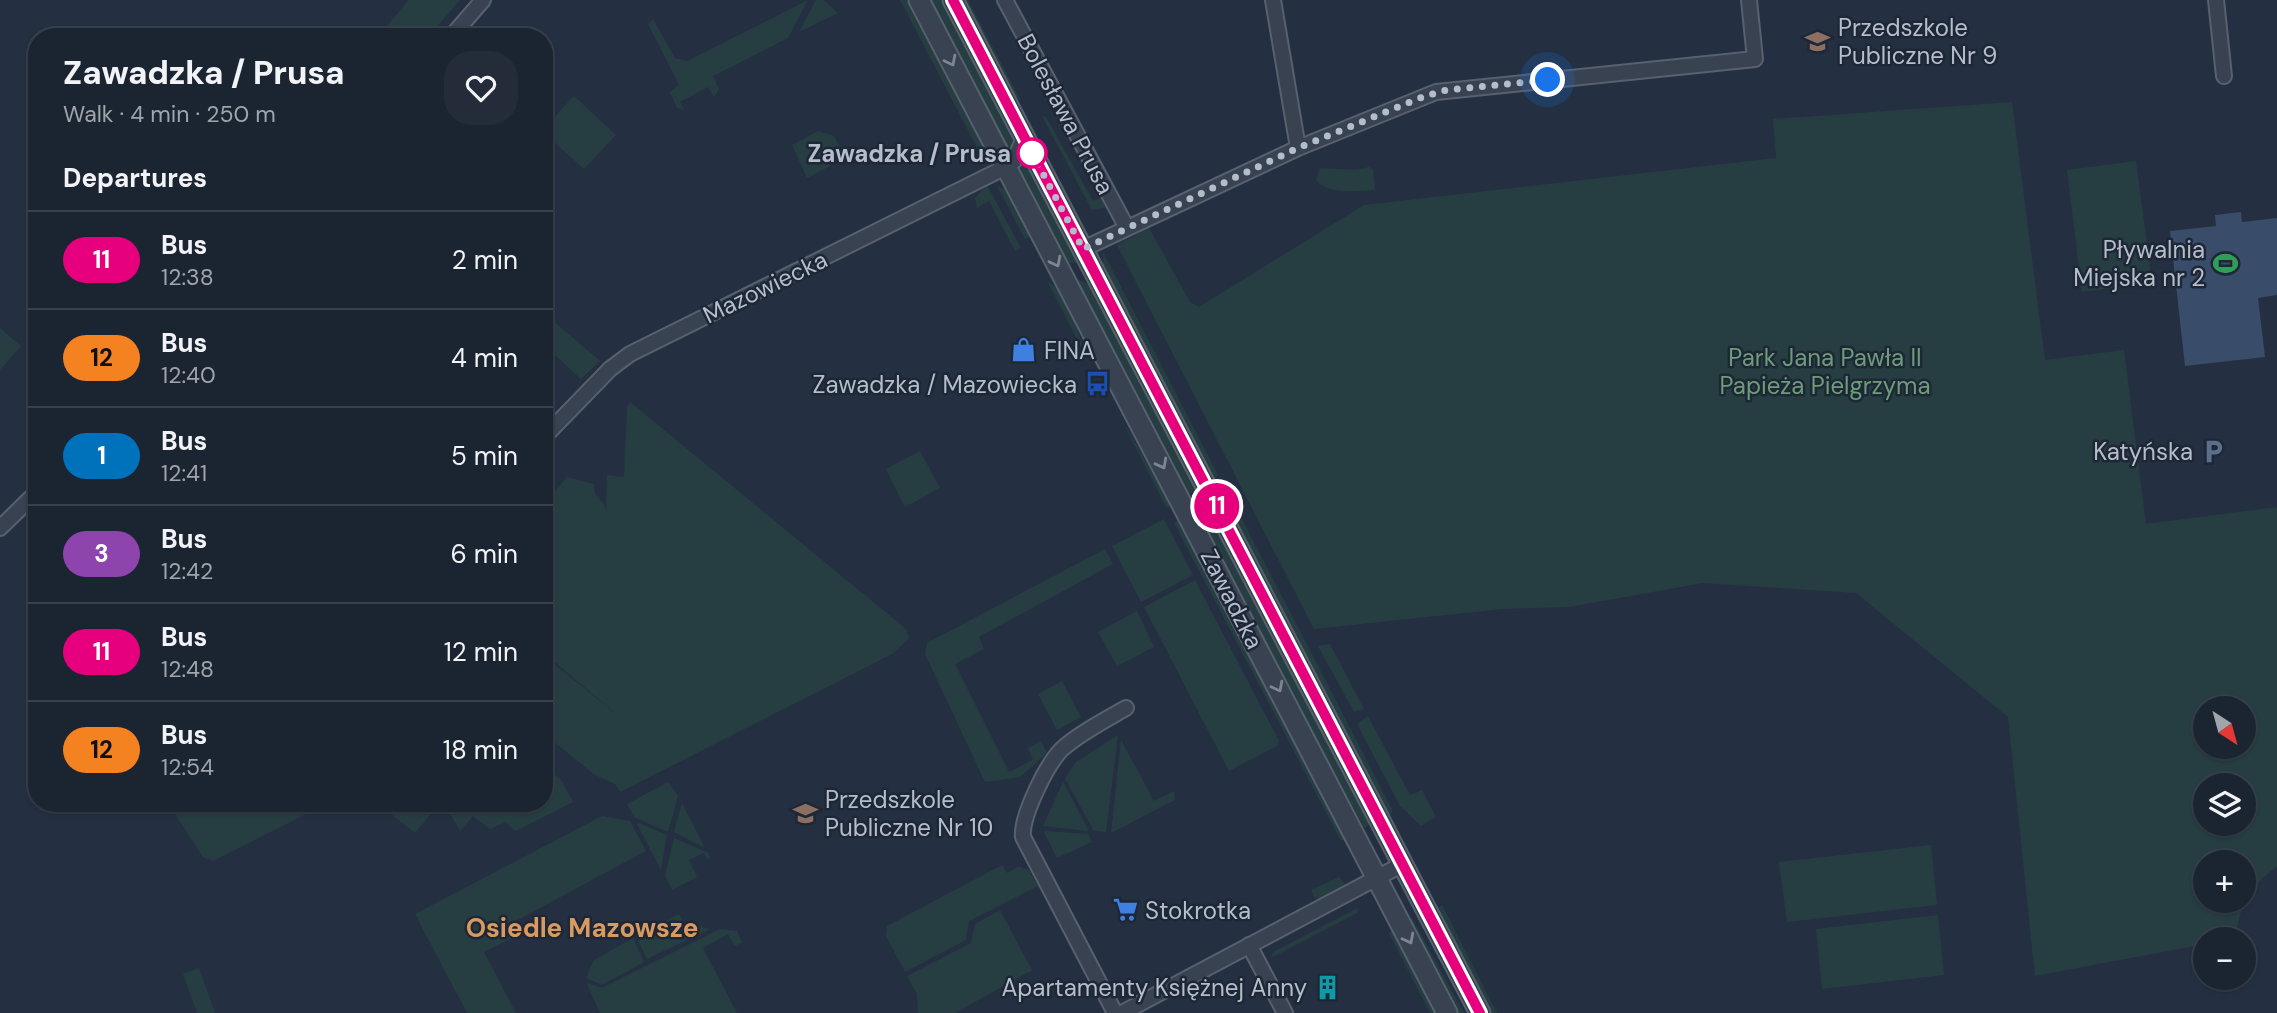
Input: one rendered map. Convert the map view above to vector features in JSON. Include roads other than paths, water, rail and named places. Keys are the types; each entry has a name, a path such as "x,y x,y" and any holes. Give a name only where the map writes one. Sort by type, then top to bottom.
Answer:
{"street":[{"path":"459,28 483,0"},
{"name":"Zawadzka","path":"919,0 1447,1013"},
{"name":"Zawadzka","path":"953,0 1480,1013"},
{"name":"Bolesława Prusa","path":"1004,0 1127,228"},
{"path":"1273,0 1298,148"},
{"path":"1083,249 1298,148 1447,90 1755,60 1749,0"},
{"path":"2216,0 2224,76"},
{"path":"1006,167 1014,161 1024,138"},
{"name":"Mazowiecka","path":"553,428 610,369 630,354 1006,167"},
{"path":"0,528 28,501"},
{"path":"1115,1013 1023,837 1023,828 1034,796 1063,749 1126,708"},
{"path":"1122,1013 1403,864"},
{"path":"1250,945 1285,1013"}],"water":[{"name":"Pływalnia Miejska nr 2","path":"2241,212 2242,222 2277,218 2277,295 2258,298 2265,357 2185,366 2170,231 2216,226 2215,215"}],"place":[{"name":"Przedszkole Publiczne Nr 9","path":"1818,41"},
{"name":"Zawadzka / Prusa","path":"1032,153"},
{"name":"Pływalnia Miejska nr 2","path":"2225,263"},
{"name":"FINA","path":"1024,350"},
{"name":"Zawadzka / Mazowiecka","path":"1097,384"},
{"name":"Katyńska","path":"2213,451"},
{"name":"Przedszkole Publiczne Nr 10","path":"805,813"},
{"name":"Stokrotka","path":"1125,910"},
{"name":"Apartamenty Księżnej Anny","path":"1327,987"}],"district":[{"name":"Osiedle Mazowsze","path":"582,928"}],"park label":[{"name":"Park Jana Pawła II Papieża Pielgrzyma","path":"1825,371"}]}
